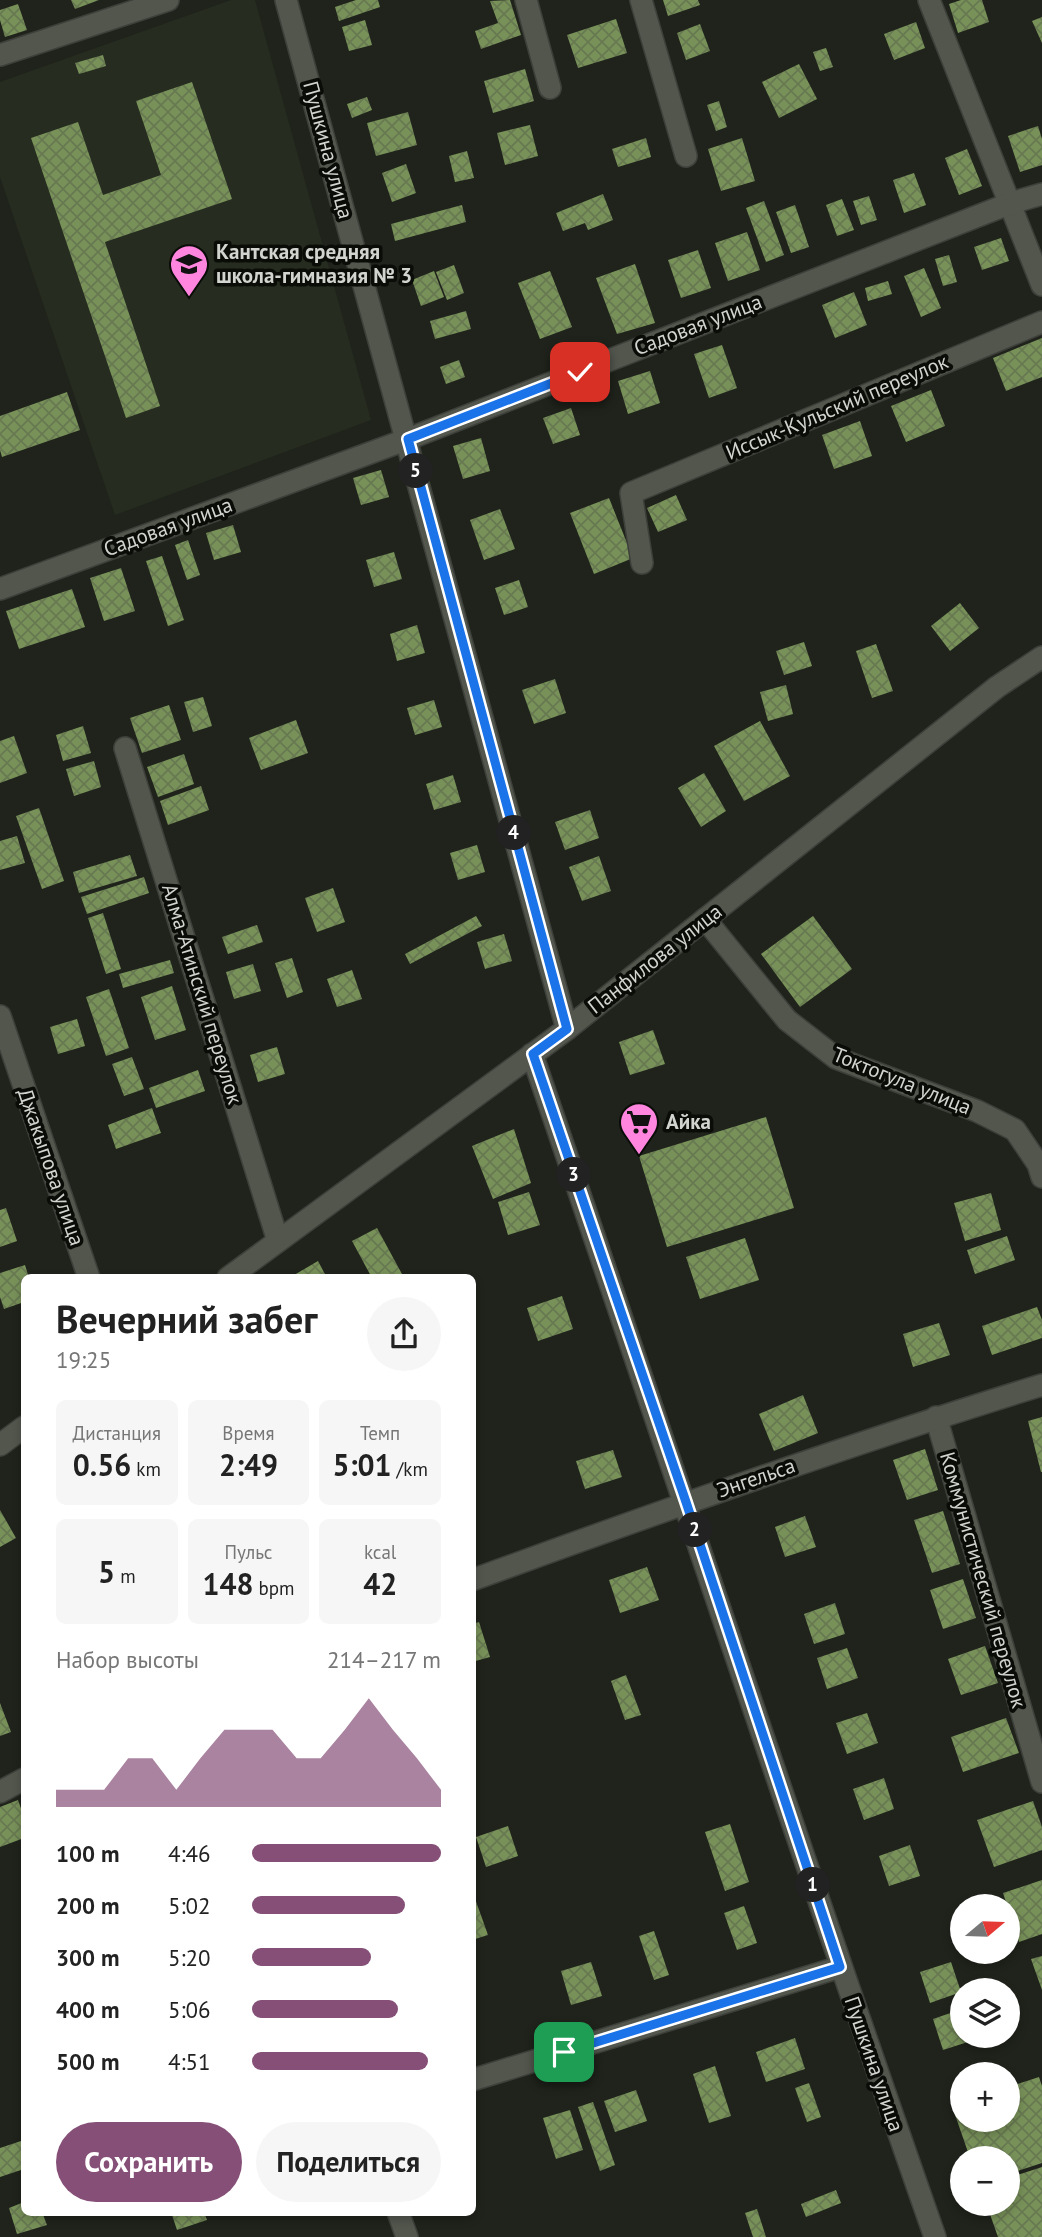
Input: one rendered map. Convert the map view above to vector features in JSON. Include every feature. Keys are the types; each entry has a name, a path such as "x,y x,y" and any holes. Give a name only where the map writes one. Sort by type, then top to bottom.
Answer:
{"street":[{"path":"2,47 127,6 167,0"},
{"name":"Пушкина улица","path":"286,0 567,1029"},
{"path":"526,0 550,88"},
{"path":"641,0 686,156"},
{"path":"929,0 1042,285"},
{"name":"Садовая улица","path":"0,589 408,439 1011,203 1042,194"},
{"name":"Иссык-Кульский переулок","path":"642,563 631,493 1042,322"},
{"name":"Панфилова улица","path":"233,1274 567,1029 997,688 1042,657"},
{"name":"Алма-Атинский переулок","path":"125,748 278,1241"},
{"name":"Токтогула улица","path":"705,919 787,1020 836,1058 977,1111 1015,1130 1038,1164 1042,1177"},
{"name":"Джакыпова улица","path":"0,1016 88,1274"},
{"name":"Пушкина улица","path":"533,1054 686,1502 840,1967 935,2237"},
{"name":"Энгельса","path":"476,1579 686,1502 936,1417 1042,1385"},
{"name":"Коммунистический переулок","path":"936,1417 1042,1782"},
{"path":"1,1444 21,1429"},
{"path":"0,1792 21,1781"},
{"path":"476,2079 840,1967"},
{"path":"399,2216 407,2237"}],"shaded area":[{"name":"Кантская средняя школа-гимназия № 3","path":"231,0 255,0 371,420 115,515 0,177 0,82"}],"building":[{"path":"71,0 99,0 75,9"},
{"path":"356,0 378,0 380,7 339,21 335,7"},
{"path":"510,0 521,35 481,49 475,31 498,23 490,1"},
{"path":"663,0 698,0 700,5 668,16"},
{"path":"961,0 982,0 989,22 958,33 949,4"},
{"path":"18,4 27,30 5,37 0,10"},
{"path":"1042,17 1042,43 1032,21"},
{"path":"616,19 627,53 578,68 567,35"},
{"path":"365,20 372,45 349,51 342,27"},
{"path":"916,22 925,48 894,60 884,34"},
{"path":"700,24 710,51 686,60 677,33"},
{"path":"826,48 833,67 820,71 813,52"},
{"path":"103,55 106,66 79,74 75,63"},
{"path":"799,64 817,99 779,118 762,82"},
{"path":"525,69 534,101 493,113 484,81"},
{"path":"192,82 232,199 105,242 160,406 126,418 31,138 78,122 103,195 161,175 136,101"},
{"path":"367,97 372,110 352,118 347,104"},
{"path":"719,101 727,127 716,131 707,105"},
{"path":"408,112 417,145 376,156 367,123"},
{"path":"530,125 538,156 505,165 497,133"},
{"path":"1038,126 1042,139 1042,165 1020,172 1008,136"},
{"path":"646,138 651,157 618,167 612,149"},
{"path":"742,138 755,181 721,191 708,149"},
{"path":"967,149 982,186 959,195 945,158"},
{"path":"467,151 474,178 455,182 449,156"},
{"path":"406,164 416,193 392,202 382,173"},
{"path":"914,173 926,205 904,213 893,180"},
{"path":"603,194 613,220 588,230 585,223 563,231 556,213"},
{"path":"869,196 877,220 861,225 853,201"},
{"path":"842,199 854,230 837,236 826,205"},
{"path":"764,201 784,255 766,262 746,208"},
{"path":"462,205 466,222 395,241 391,224"},
{"path":"795,205 809,247 791,253 776,212"},
{"path":"747,232 760,270 728,281 715,243"},
{"path":"1001,238 1009,261 982,270 974,247"},
{"path":"698,250 711,288 681,298 668,260"},
{"path":"949,255 957,282 943,286 935,259"},
{"path":"635,264 655,323 617,334 596,278"},
{"path":"454,265 464,293 447,300 436,272"},
{"path":"924,268 941,308 921,317 904,276"},
{"path":"434,271 444,297 421,306 412,280"},
{"path":"550,271 572,327 540,339 518,283"},
{"path":"888,281 892,294 868,301 865,288"},
{"path":"854,292 867,325 835,338 822,305"},
{"path":"466,311 471,329 435,339 430,321"},
{"path":"1042,338 1042,377 1006,391 993,358"},
{"path":"722,345 737,388 709,398 694,354"},
{"path":"459,360 465,377 446,384 440,367"},
{"path":"650,371 660,403 628,414 618,381"},
{"path":"931,390 945,426 906,442 891,406"},
{"path":"67,392 80,430 2,457 0,416"},
{"path":"571,408 580,435 553,444 543,418"},
{"path":"860,421 872,456 834,469 822,435"},
{"path":"481,438 490,471 463,479 453,446"},
{"path":"381,470 389,497 361,505 353,478"},
{"path":"676,495 687,520 658,532 647,508"},
{"path":"609,498 633,558 594,574 570,513"},
{"path":"500,509 515,549 484,560 470,520"},
{"path":"233,525 241,552 214,560 206,533"},
{"path":"188,540 200,575 187,580 175,545"},
{"path":"394,552 402,579 374,587 366,560"},
{"path":"162,556 184,620 168,626 146,561"},
{"path":"121,568 135,611 104,621 90,578"},
{"path":"519,580 528,607 504,615 495,588"},
{"path":"72,589 85,627 19,649 6,611"},
{"path":"960,603 979,628 950,651 931,626"},
{"path":"417,625 425,653 397,661 390,634"},
{"path":"804,642 812,666 784,675 776,651"},
{"path":"876,644 893,691 872,698 856,651"},
{"path":"555,679 566,713 534,724 522,690"},
{"path":"786,685 793,714 768,721 760,692"},
{"path":"203,697 212,726 193,732 184,702"},
{"path":"434,700 442,727 415,735 407,708"},
{"path":"169,705 181,740 142,753 130,718"},
{"path":"296,720 308,753 261,770 249,738"},
{"path":"760,721 790,776 744,801 714,746"},
{"path":"83,726 91,753 63,761 56,735"},
{"path":"14,736 27,773 0,783 0,741"},
{"path":"184,754 194,784 158,797 147,767"},
{"path":"94,761 101,787 74,796 66,769"},
{"path":"704,773 726,811 701,827 678,788"},
{"path":"453,775 461,802 434,810 426,784"},
{"path":"201,786 209,810 168,825 160,801"},
{"path":"39,808 64,881 42,889 16,816"},
{"path":"590,810 599,838 565,850 555,822"},
{"path":"17,836 25,863 0,870 0,841"},
{"path":"477,845 485,872 458,880 450,853"},
{"path":"130,855 137,876 79,893 73,872"},
{"path":"599,856 611,891 582,901 569,867"},
{"path":"144,877 149,893 87,914 81,897"},
{"path":"333,888 345,922 317,932 305,898"},
{"path":"103,913 121,969 106,974 88,918"},
{"path":"476,916 482,926 410,964 405,954"},
{"path":"813,916 852,969 800,1007 761,954"},
{"path":"257,925 263,942 228,954 222,937"},
{"path":"504,934 512,961 485,969 477,942"},
{"path":"292,958 303,992 287,998 275,963"},
{"path":"170,960 174,973 123,988 119,974"},
{"path":"253,964 261,991 234,999 226,972"},
{"path":"352,970 362,999 337,1007 327,979"},
{"path":"172,986 186,1030 155,1040 141,997"},
{"path":"109,989 129,1048 106,1056 86,997"},
{"path":"77,1019 85,1046 58,1054 50,1027"},
{"path":"653,1030 665,1064 630,1075 619,1042"},
{"path":"277,1047 285,1074 258,1082 250,1055"},
{"path":"132,1057 144,1089 124,1096 112,1064"},
{"path":"198,1070 205,1091 156,1108 149,1088"},
{"path":"152,1108 161,1133 116,1149 108,1125"},
{"path":"766,1117 794,1208 667,1247 639,1156"},
{"path":"514,1129 531,1183 493,1199 472,1146"},
{"path":"529,1192 540,1225 508,1235 498,1202"},
{"path":"991,1193 1001,1230 965,1241 954,1203"},
{"path":"6,1208 17,1241 0,1247 0,1210"},
{"path":"377,1228 402,1274 370,1274 352,1241"},
{"path":"1007,1236 1015,1260 975,1274 967,1250"},
{"path":"745,1238 759,1280 700,1299 686,1257"},
{"path":"318,1261 325,1274 296,1274"},
{"path":"25,1265 28,1274 21,1274 21,1303 4,1309 0,1297 0,1273"},
{"path":"562,1296 573,1329 538,1341 527,1308"},
{"path":"1037,1307 1042,1320 1042,1338 992,1355 982,1326"},
{"path":"939,1323 950,1355 913,1367 903,1334"},
{"path":"803,1395 818,1433 774,1451 759,1414"},
{"path":"1042,1417 1042,1472 1041,1472 1028,1421"},
{"path":"925,1449 938,1490 907,1500 893,1460"},
{"path":"613,1450 622,1477 585,1489 576,1461"},
{"path":"0,1510 16,1538 0,1547"},
{"path":"943,1511 960,1564 932,1573 914,1520"},
{"path":"805,1516 816,1547 785,1557 775,1527"},
{"path":"647,1567 659,1600 620,1613 609,1580"},
{"path":"963,1579 976,1618 943,1629 930,1590"},
{"path":"835,1603 845,1634 814,1644 804,1614"},
{"path":"479,1622 490,1657 476,1661 476,1623"},
{"path":"985,1646 998,1683 961,1695 948,1659"},
{"path":"847,1648 858,1678 827,1689 817,1658"},
{"path":"626,1675 641,1715 625,1720 611,1681"},
{"path":"0,1703 11,1732 0,1736"},
{"path":"867,1713 878,1743 847,1754 836,1723"},
{"path":"1006,1718 1019,1753 963,1772 951,1737"},
{"path":"884,1778 894,1809 864,1820 853,1789"},
{"path":"18,1800 21,1808 21,1839 0,1847 0,1807"},
{"path":"1033,1801 1042,1827 1042,1850 994,1867 977,1820"},
{"path":"730,1824 749,1882 725,1891 705,1832"},
{"path":"508,1826 518,1856 486,1867 476,1837"},
{"path":"910,1845 920,1876 889,1886 879,1856"},
{"path":"1042,1880 1042,1934 1020,1942 1020,1894 1003,1893"},
{"path":"476,1901 488,1935 476,1939"},
{"path":"744,1906 757,1943 737,1950 724,1913"},
{"path":"654,1931 669,1975 654,1980 639,1936"},
{"path":"1042,1956 1042,1990 1031,1959"},
{"path":"591,1962 602,1996 571,2005 561,1971"},
{"path":"950,1962 956,1978 950,1978 950,1996 930,2003 920,1972"},
{"path":"950,2013 950,2048 943,2050 933,2019"},
{"path":"795,2038 805,2069 766,2082 756,2052"},
{"path":"715,2066 731,2116 709,2123 693,2074"},
{"path":"1039,2077 1042,2086 1042,2163 1020,2170 1020,2146 966,2146 961,2132 1020,2132 1020,2083"},
{"path":"809,2083 821,2117 807,2122 795,2088"},
{"path":"636,2090 647,2121 615,2132 604,2101"},
{"path":"593,2102 615,2165 600,2171 578,2107"},
{"path":"570,2110 583,2150 556,2159 543,2118"},
{"path":"21,2141 21,2170 0,2177 0,2148"},
{"path":"1042,2167 1042,2237 998,2237 991,2216 1020,2216 1020,2174"},
{"path":"836,2190 841,2203 806,2217 801,2204"},
{"path":"21,2203 21,2216 44,2216 47,2225 17,2234 9,2208"},
{"path":"757,2209 766,2237 753,2237 745,2213"},
{"path":"172,2216 206,2216 207,2220 177,2230"}],"place":[{"name":"Кантская средняя школа-гимназия № 3","path":"189,298"},
{"name":"Айка","path":"639,1156"}],"route":[{"path":"564,2052 840,1967 686,1502 533,1054 567,1029 408,439 580,372"}]}
